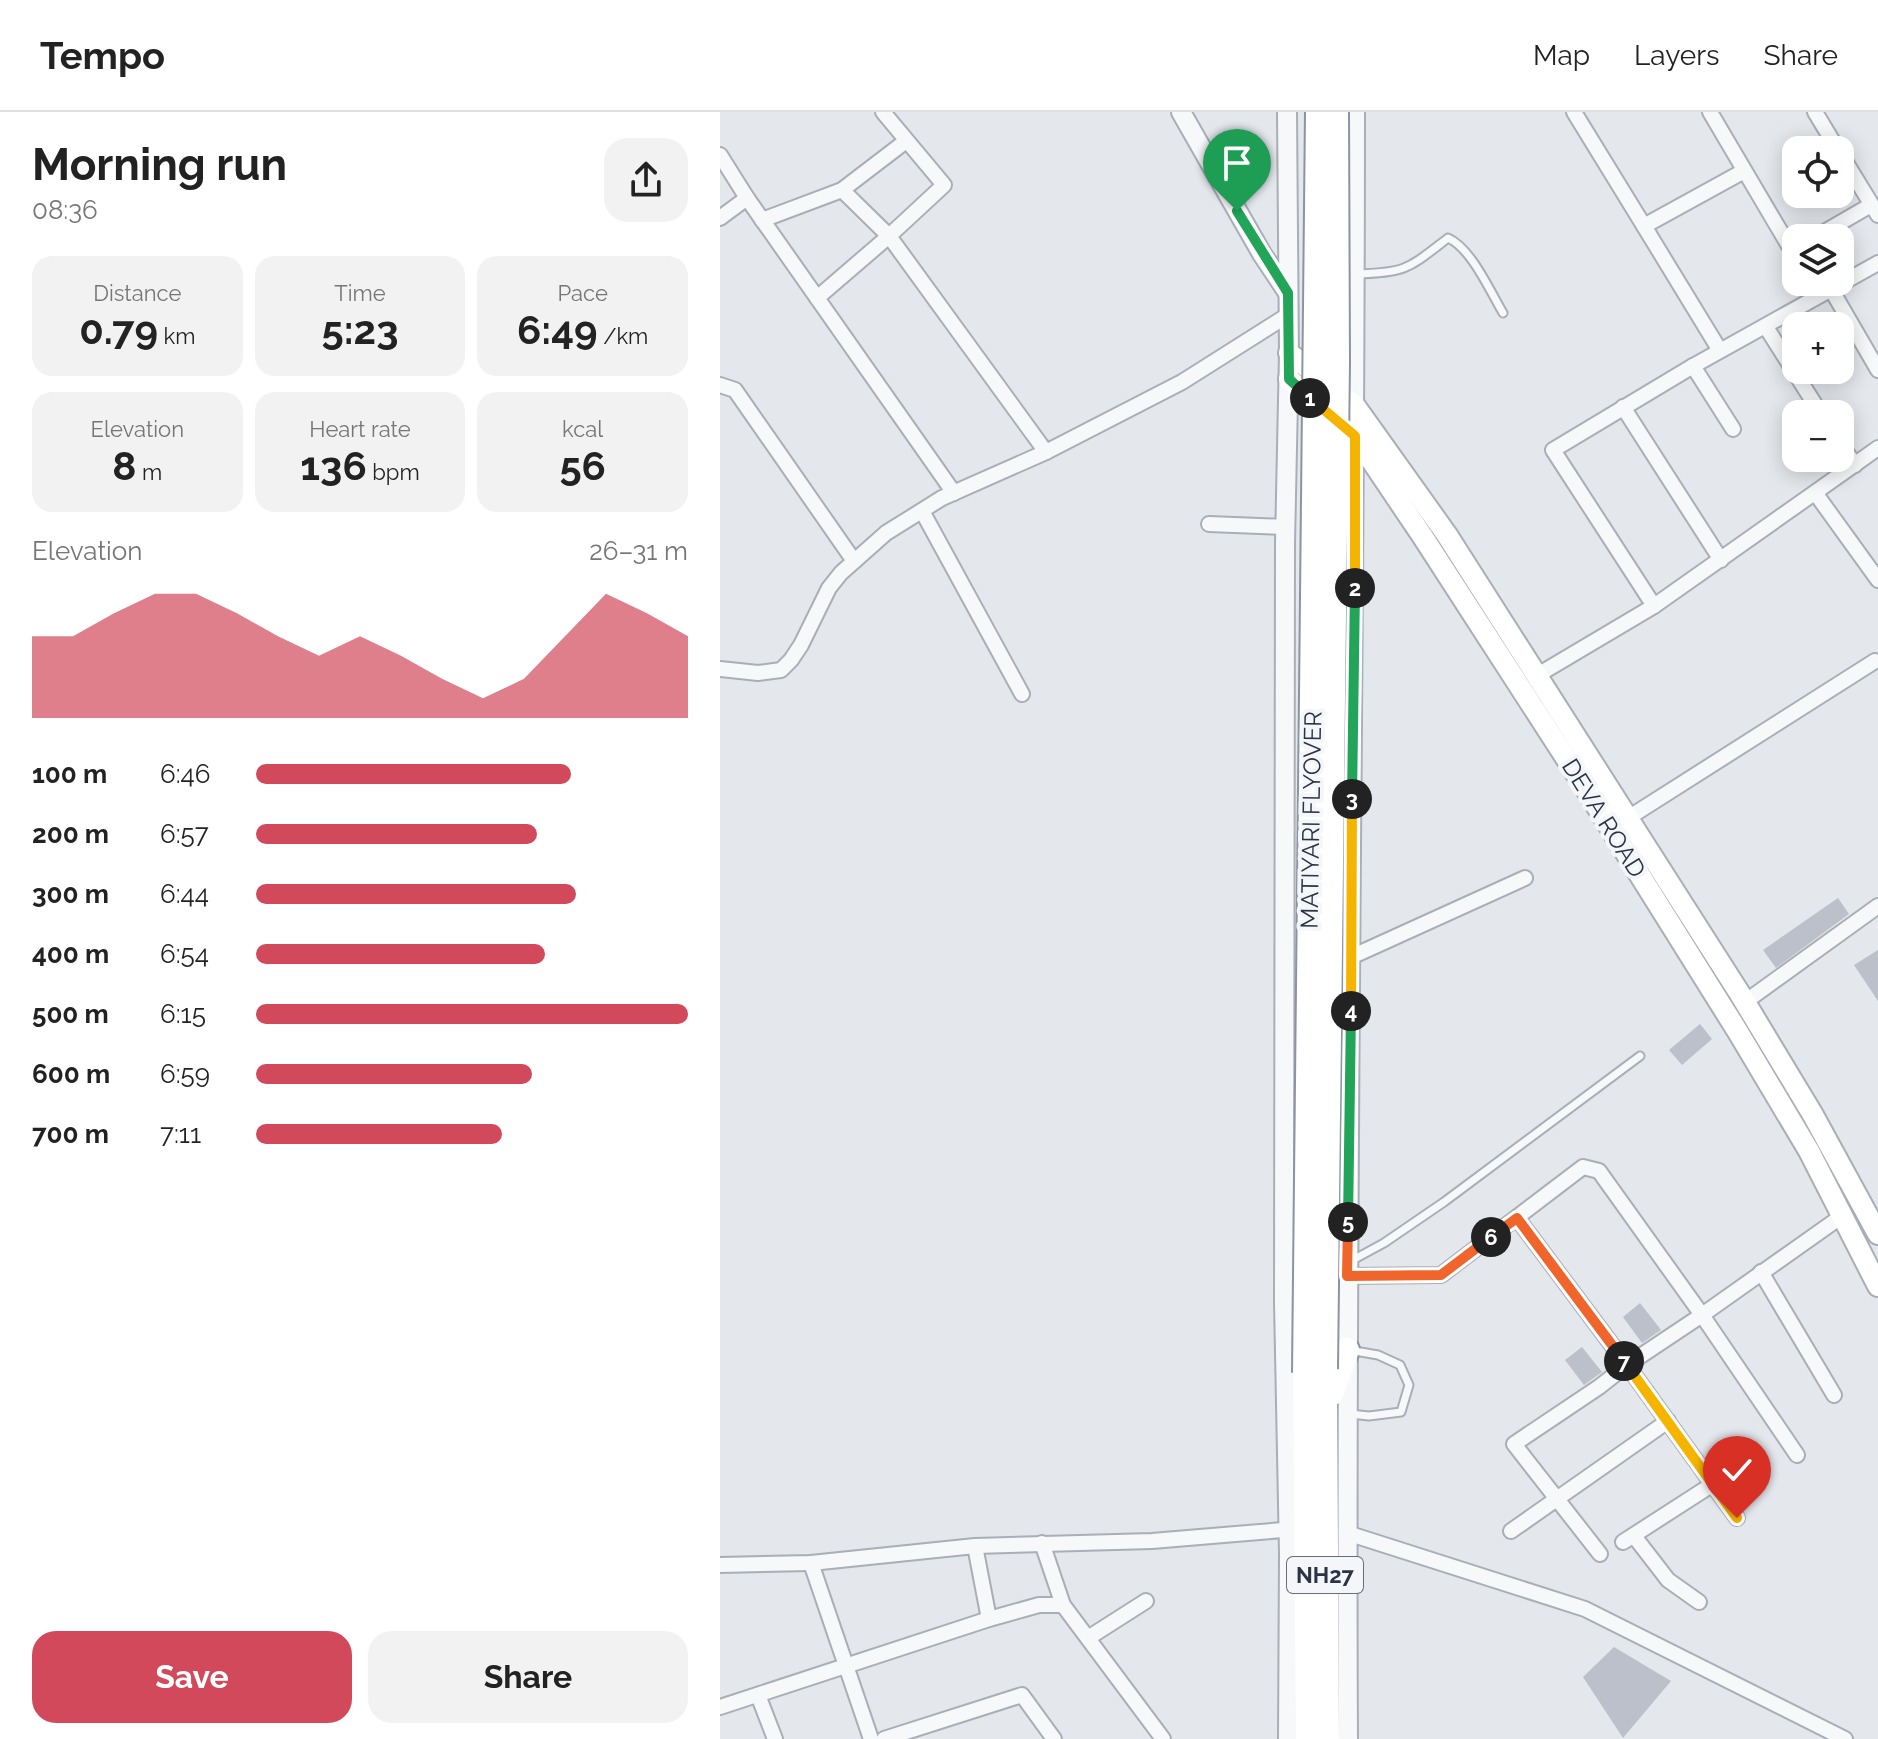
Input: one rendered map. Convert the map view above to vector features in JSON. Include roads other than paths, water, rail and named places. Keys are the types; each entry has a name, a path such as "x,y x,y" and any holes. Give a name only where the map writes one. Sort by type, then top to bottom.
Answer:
{"highway":[{"name":"MATIYARI FLYOVER","path":"1318,112 1315,1371 1336,1412"},
{"name":"MATIYARI FLYOVER","path":"1298,1528 1315,1371 1337,362 1336,112"},
{"path":"1336,1412 1347,1350"},
{"name":"NH27","path":"1327,1739 1336,1412"},
{"name":"NH27","path":"1291,1738 1308,1582 1298,1528"},
{"path":"1289,1554 1308,1582"}],"main road":[{"name":"DEVA ROAD","path":"1289,353 1355,406 1447,535 1745,1002 1813,1115 1878,1234"},
{"name":"DEVA ROAD","path":"1289,379 1355,436 1586,789 1730,1018 1809,1151 1878,1286"}],"street":[{"path":"817,298 944,185 883,112"},
{"path":"1181,112 1262,254 1288,293"},
{"path":"1287,112 1289,379 1284,1302 1298,1528 1289,1554 1291,1738"},
{"path":"1347,1350 1355,112"},
{"path":"1574,112 1719,349"},
{"path":"1710,112 1782,234"},
{"path":"1821,113 1832,136"},
{"path":"762,220 842,190 906,141"},
{"path":"720,155 762,220 954,493"},
{"path":"1644,226 1744,171"},
{"path":"1844,224 1874,210 1854,177"},
{"path":"842,190 889,236 1046,452"},
{"path":"720,218 747,198"},
{"path":"1854,276 1878,263"},
{"path":"1654,606 1553,450 1719,349 1766,327 1819,296"},
{"path":"1835,296 1878,370"},
{"path":"720,669 769,673 781,670 801,645 829,588 886,533 954,493 1046,452 1182,382 1288,315"},
{"path":"1766,327 1812,400"},
{"path":"1693,366 1733,429"},
{"path":"720,385 735,390 854,561"},
{"path":"1623,407 1721,560"},
{"path":"1536,676 1654,606 1878,448"},
{"path":"1816,494 1878,580"},
{"path":"922,511 1022,694"},
{"path":"1209,524 1286,527"},
{"path":"1628,818 1875,661"},
{"path":"1351,957 1525,878"},
{"path":"1745,1002 1878,906"},
{"path":"1347,1269 1441,1275 1583,1167 1599,1171 1797,1455"},
{"path":"1600,1554 1514,1444 1842,1216"},
{"path":"1517,1218 1737,1518"},
{"path":"1761,1272 1834,1395"},
{"path":"1336,1412 1347,1533 1348,1739"},
{"path":"1511,1531 1668,1421"},
{"path":"1699,1602 1668,1580 1628,1539 1713,1484"},
{"path":"720,1565 811,1563 975,1546 1152,1541 1298,1528"},
{"path":"1347,1533 1585,1609 1845,1739"},
{"path":"1042,1543 1063,1605 1163,1739"},
{"path":"975,1546 989,1619"},
{"path":"811,1563 871,1739"},
{"path":"1088,1638 1146,1601"},
{"path":"720,1707 989,1619 1039,1605 1063,1605"},
{"path":"758,1695 775,1739"},
{"path":"884,1739 1022,1695 1054,1739"}],"lane":[{"path":"1356,274 1391,273 1409,268 1448,238 1457,241 1503,313"},
{"path":"1347,1269 1444,1202 1640,1056"},
{"path":"1336,1412 1369,1416 1401,1412 1409,1385 1400,1365 1378,1355 1347,1350"}]}
